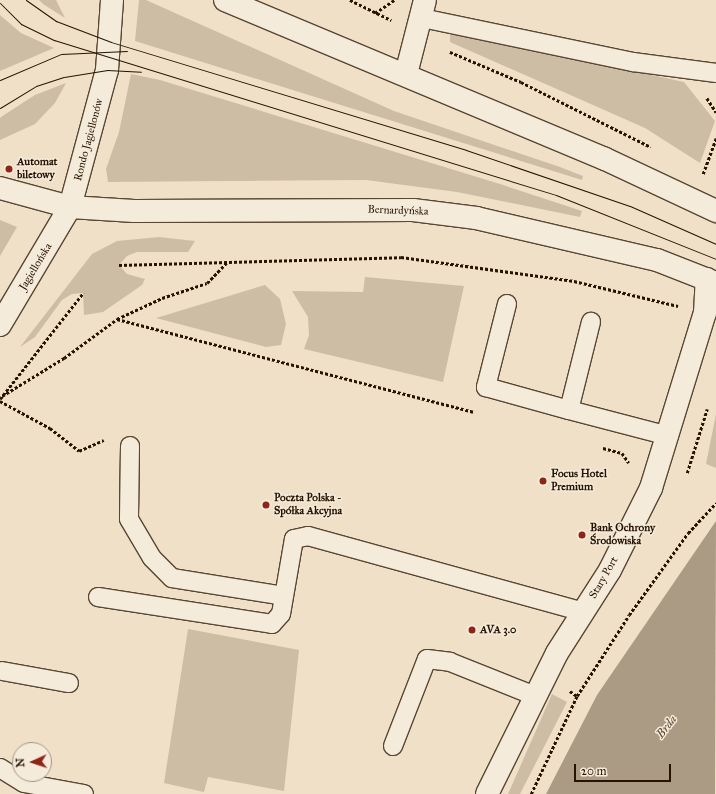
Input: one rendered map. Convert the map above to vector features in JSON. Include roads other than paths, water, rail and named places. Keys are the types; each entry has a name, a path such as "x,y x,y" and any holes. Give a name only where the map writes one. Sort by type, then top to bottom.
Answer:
{"main road":[{"name":"Rondo Jagiellonów","path":"70,207 107,70 112,0"},
{"path":"225,0 406,74 716,211"},
{"path":"406,74 422,17"},
{"path":"0,188 70,207"},
{"name":"Bernardyńska","path":"70,207 134,211 414,210 476,218 611,249 657,260 711,281"},
{"name":"Jagiellońska","path":"0,325 70,207"},
{"name":"Stary Port","path":"487,794 535,696 610,570 651,488 669,436 705,313 711,281"}],"lane":[{"path":"422,17 640,63 716,73"},
{"path":"507,304 486,387 669,436"},
{"path":"569,410 591,322"},
{"path":"130,446 129,519 152,558 172,578 284,596"},
{"path":"98,597 272,624 281,614 294,539 308,536 584,612"},
{"path":"393,746 427,659 450,662 535,696"},
{"path":"2,671 69,683"},
{"path":"0,768 24,783 84,794"}],"water":[{"name":"Brda","path":"716,521 715,794 546,794 597,695"}],"tram line":[{"path":"26,0 56,21 111,42 466,150 630,206 716,244"},
{"path":"0,3 21,24 54,40 556,195 716,259"},
{"path":"0,80 61,54 127,51"},
{"path":"0,108 36,86 64,77 107,70 141,72"}],"place":[{"name":"Automat biletowy","path":"9,169"},
{"name":"Focus Hotel Premium","path":"543,481"},
{"name":"Poczta Polska - Spółka Akcyjna","path":"266,505"},
{"name":"Bank Ochrony Środowiska","path":"582,535"},
{"name":"AVA 3.0","path":"472,630"}]}
